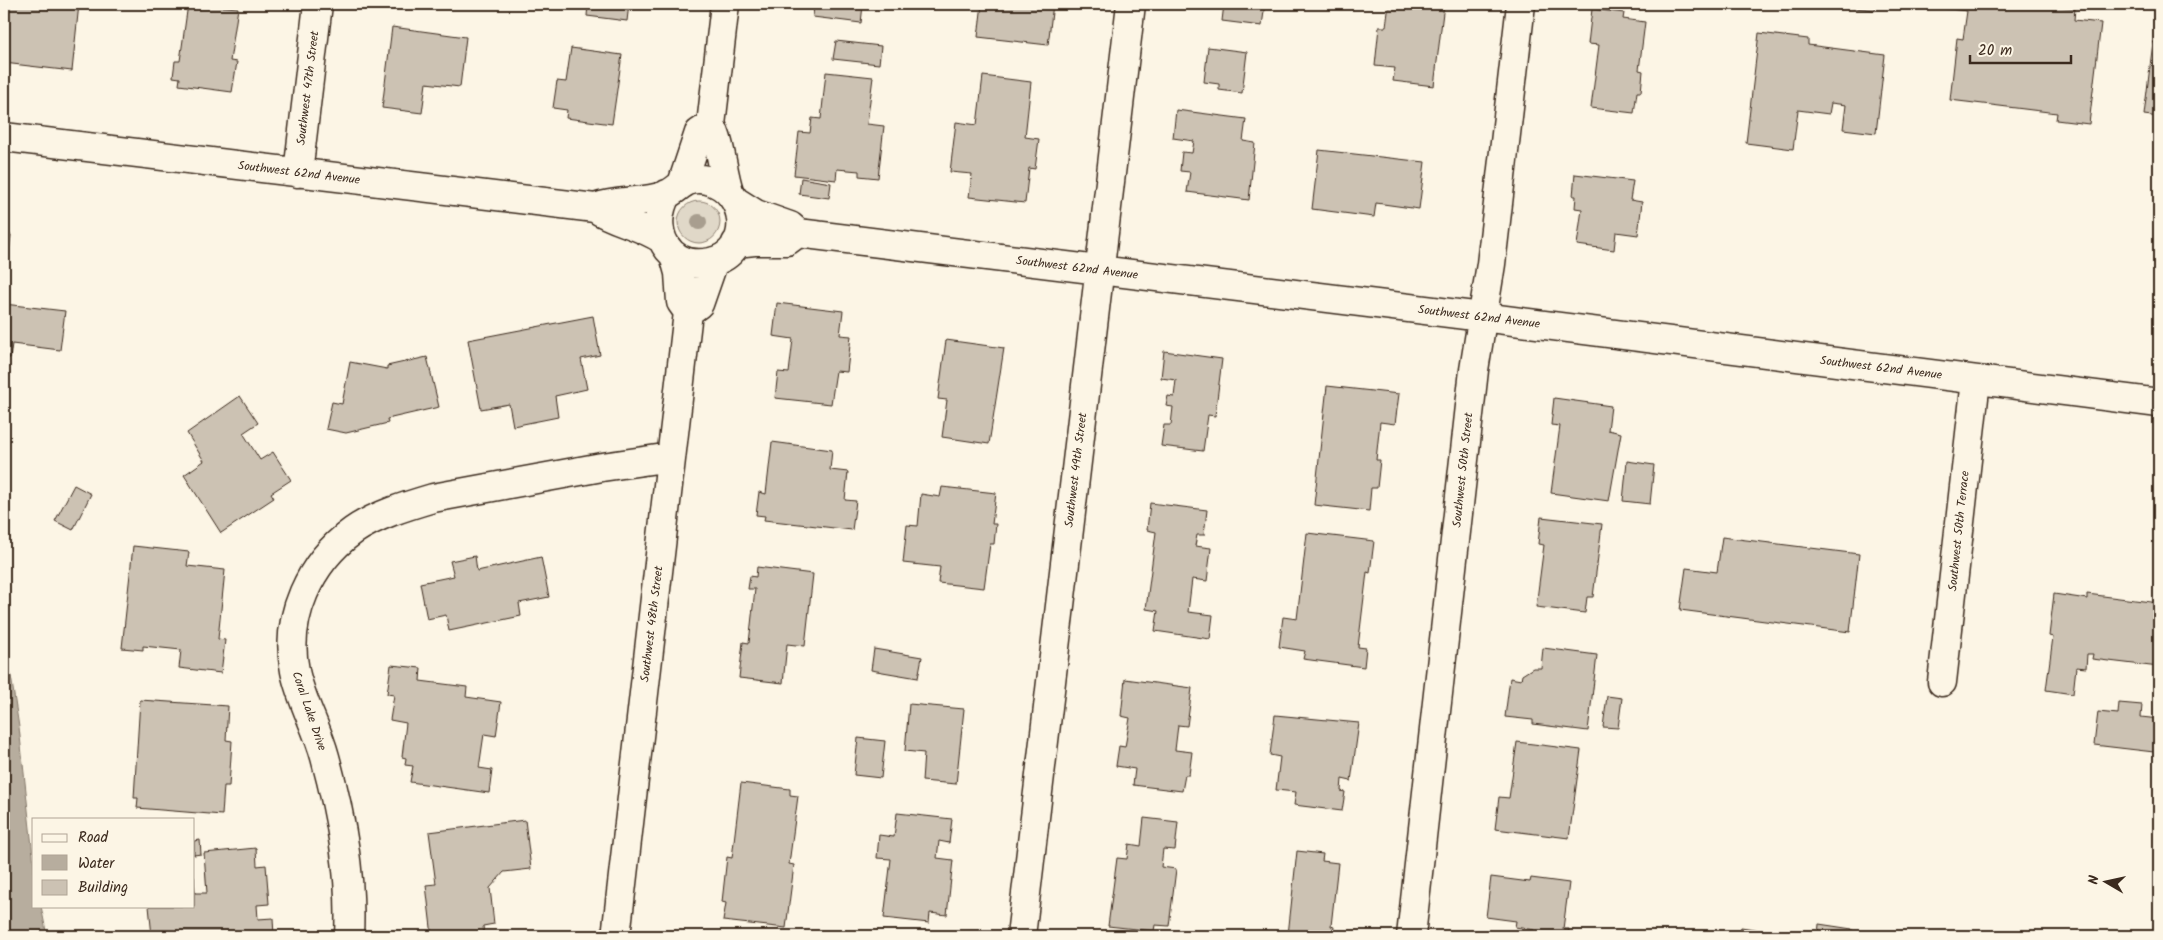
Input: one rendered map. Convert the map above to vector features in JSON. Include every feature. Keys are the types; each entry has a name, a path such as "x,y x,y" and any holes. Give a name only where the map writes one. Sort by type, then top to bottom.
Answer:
{"street":[{"name":"Southwest 47th Street","path":"298,172 318,4"},
{"path":"725,4 711,126 717,136 721,166 742,215 741,230 736,243 727,254 714,261 700,264 686,262 668,247 658,219 660,206 675,189 690,180 704,179 717,183 733,196"},
{"name":"Southwest 49th Street","path":"1021,936 1131,4"},
{"name":"Southwest 50th Street","path":"1410,936 1520,4"},
{"path":"675,189 699,133 711,126"},
{"name":"Southwest 62nd Avenue","path":"4,136 595,208 608,217 645,228 668,247"},
{"name":"Southwest 62nd Avenue","path":"595,208 610,202 649,199 675,189"},
{"name":"Southwest 62nd Avenue","path":"733,196 756,214 790,226 798,233 2159,403"},
{"name":"Southwest 62nd Avenue","path":"736,243 754,240 787,241 798,233"},
{"name":"Southwest 48th Street","path":"616,936 688,312 681,302 679,273 668,247"},
{"path":"688,312 699,304 714,261"},
{"name":"Southwest 50th Terrace","path":"1942,682 1976,380"},
{"name":"Coral Lake Drive","path":"349,936 349,883 343,836 322,745 308,712 294,669 296,612 311,576 352,532 370,521 407,505 442,496 602,467 671,457"}],"shaded area":[{"path":"699,201 714,207 720,222 714,237 699,243 684,237 678,222 684,207"}],"water":[{"path":"4,631 19,727 32,847 32,908 41,908 47,936 4,936"}],"building":[{"path":"4,4 79,4 72,71 4,63"},
{"path":"188,4 238,8 230,61 237,62 232,92 179,85 180,78 173,77 175,61 180,61"},
{"path":"588,4 629,4 627,21 587,16"},
{"path":"814,4 880,4 880,7 863,5 861,23 813,17"},
{"path":"982,4 1053,4 1048,45 978,37"},
{"path":"1224,4 1265,4 1262,26 1222,21"},
{"path":"1389,4 1444,4 1434,86 1393,81 1395,68 1375,66 1379,27 1386,27"},
{"path":"1833,4 1876,4 1875,10 1833,6"},
{"path":"1940,4 2040,4 2075,8 2074,20 2101,23 2089,124 2056,120 2057,113 1950,100 1957,38 1963,39 1967,11 1940,8"},
{"path":"1592,9 1624,13 1623,19 1645,22 1639,70 1643,71 1641,92 1637,92 1634,113 1591,108 1599,45 1588,44"},
{"path":"392,27 466,37 460,87 426,83 422,113 382,108"},
{"path":"1759,33 1808,39 1808,45 1885,55 1876,133 1843,129 1846,105 1831,103 1829,114 1798,110 1793,149 1746,143"},
{"path":"836,41 881,46 879,64 833,59"},
{"path":"2153,42 2159,43 2159,117 2144,115"},
{"path":"1208,47 1247,52 1242,93 1219,90 1219,84 1204,82"},
{"path":"571,48 622,55 612,124 566,118 567,110 553,108 557,81 566,82"},
{"path":"826,72 873,77 867,124 884,126 878,178 859,176 859,171 837,169 836,180 794,175 799,132 810,133 812,118 821,119"},
{"path":"983,76 1031,82 1025,137 1039,139 1035,169 1029,168 1025,203 969,197 972,174 950,172 956,122 977,125"},
{"path":"1176,110 1246,119 1243,141 1255,143 1249,200 1187,192 1190,172 1180,171 1182,152 1192,153 1194,141 1173,138"},
{"path":"1319,150 1425,162 1419,209 1376,203 1374,217 1312,209"},
{"path":"1575,174 1633,181 1630,200 1642,202 1638,235 1616,232 1614,250 1577,245 1582,209 1575,208 1576,196 1573,196"},
{"path":"801,178 831,183 829,198 799,194"},
{"path":"4,234 11,235 4,295"},
{"path":"777,303 843,311 840,335 851,336 847,372 836,371 831,404 775,398 778,372 789,373 793,339 773,336"},
{"path":"4,304 65,311 60,350 12,344 10,358 4,358"},
{"path":"593,316 600,355 581,359 587,389 555,396 558,417 513,426 509,404 481,409 468,340"},
{"path":"946,340 1004,348 989,444 942,437 947,400 938,399"},
{"path":"1164,351 1222,359 1215,416 1208,415 1203,451 1161,446 1164,425 1171,425 1173,407 1166,406 1168,396 1174,397 1176,380 1161,378"},
{"path":"427,357 439,407 387,419 388,423 346,433 326,429 332,402 342,404 350,362 387,369 387,366"},
{"path":"1327,386 1399,394 1395,424 1380,422 1376,460 1380,460 1377,488 1371,488 1369,511 1314,505"},
{"path":"240,396 258,423 243,433 260,460 273,452 291,480 271,493 274,498 221,533 184,475 204,461 187,433"},
{"path":"1554,398 1611,406 1608,430 1621,433 1609,501 1551,493 1560,426 1551,425"},
{"path":"772,442 832,450 830,470 848,472 845,500 856,501 852,530 764,520 765,516 756,515 759,492 766,494"},
{"path":"1627,461 1654,465 1650,504 1623,501"},
{"path":"74,485 91,494 73,530 55,521"},
{"path":"942,487 996,493 992,524 996,524 994,544 990,544 984,588 938,583 940,567 903,563 907,525 918,526 921,494 940,497"},
{"path":"1150,503 1207,510 1204,535 1197,535 1195,546 1211,548 1207,581 1192,579 1188,612 1213,615 1210,639 1155,631 1158,611 1146,609 1156,532 1147,530"},
{"path":"1541,517 1602,524 1593,597 1587,597 1585,613 1536,607 1544,545 1538,544"},
{"path":"1307,533 1374,541 1370,573 1367,572 1358,647 1366,648 1364,667 1303,659 1305,651 1279,647 1283,617 1297,619"},
{"path":"1722,537 1859,554 1850,632 1680,610 1686,568 1717,572"},
{"path":"133,546 189,552 187,566 225,570 218,639 225,640 221,673 179,668 181,650 143,646 143,650 122,648"},
{"path":"475,556 477,571 541,557 549,597 519,603 521,616 449,631 446,615 427,619 420,583 454,576 450,561"},
{"path":"757,567 813,574 805,646 787,644 783,683 739,678 743,642 749,643 755,589 748,589 750,576 756,577"},
{"path":"2054,594 2087,599 2087,594 2159,603 2159,667 2092,659 2093,654 2087,654 2086,668 2076,667 2073,694 2046,690 2053,637 2049,636"},
{"path":"1543,648 1597,655 1588,731 1533,724 1533,720 1505,717 1510,678 1521,680 1522,675 1533,668 1541,668"},
{"path":"874,649 922,657 918,678 871,670"},
{"path":"391,665 421,668 420,681 467,687 466,697 501,702 496,736 484,734 479,768 492,770 489,793 410,782 413,766 405,765 406,758 402,757 406,723 390,720 394,695 387,694"},
{"path":"1125,679 1192,688 1187,726 1178,725 1175,750 1192,752 1189,775 1185,775 1182,791 1133,785 1135,769 1116,766 1119,746 1125,747 1130,718 1121,716"},
{"path":"1607,696 1622,698 1618,728 1603,727"},
{"path":"140,700 228,706 226,740 232,741 229,786 224,786 222,815 137,808 138,798 134,798"},
{"path":"2119,703 2142,705 2141,717 2159,719 2154,752 2094,745 2098,712 2118,714"},
{"path":"909,704 964,709 956,784 922,781 924,753 905,751"},
{"path":"1275,715 1359,723 1351,781 1342,779 1341,791 1345,792 1342,811 1294,805 1296,792 1276,790 1280,757 1270,755"},
{"path":"858,738 885,741 881,778 854,775"},
{"path":"1517,742 1581,750 1569,838 1495,829 1499,797 1509,798"},
{"path":"741,783 790,789 790,795 798,796 789,864 794,865 786,928 723,921 726,903 722,902 727,857 732,858"},
{"path":"897,813 952,819 949,843 939,841 937,858 953,860 947,915 930,913 929,923 884,918 891,859 877,858 879,835 894,837"},
{"path":"1144,818 1178,822 1175,850 1163,849 1161,867 1176,869 1169,926 1155,925 1154,931 1108,926 1117,858 1127,859 1129,844 1141,846"},
{"path":"525,820 531,869 504,872 490,888 494,924 483,926 484,936 432,936 426,885 436,884 429,832"},
{"path":"200,840 201,854 195,855 195,841"},
{"path":"256,848 257,866 266,865 269,904 257,905 258,919 273,918 274,936 152,936 149,908 195,908 195,893 207,893 204,853"},
{"path":"1297,851 1323,854 1322,861 1338,863 1331,926 1334,927 1333,936 1288,935"},
{"path":"1491,877 1530,882 1531,878 1569,883 1563,929 1569,929 1568,936 1533,936 1534,930 1515,927 1516,921 1486,917"},
{"path":"1819,924 1852,929 1851,936 1818,936"},
{"path":"1741,927 1787,934 1787,936 1740,936"}]}
